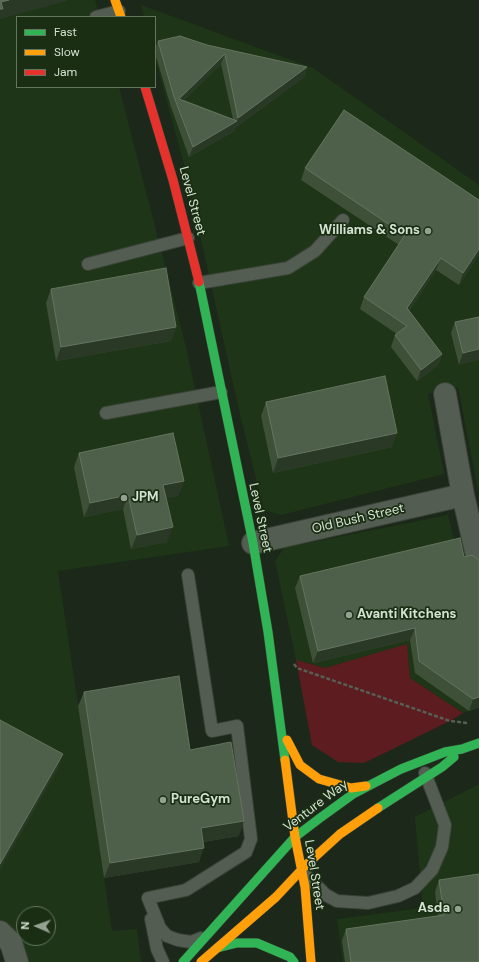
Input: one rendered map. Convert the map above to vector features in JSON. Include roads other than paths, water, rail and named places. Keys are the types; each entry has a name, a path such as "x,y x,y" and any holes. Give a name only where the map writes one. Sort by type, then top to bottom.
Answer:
{"main road":[{"name":"Level Street","path":"145,88 173,180 199,283 220,392 253,543 268,632 294,837 305,887 311,962"},
{"path":"280,724 300,765 319,779 351,788 366,786"},
{"name":"Venture Way","path":"183,962 294,837 366,786 445,752 462,749 479,743"},
{"name":"Venture Way","path":"201,962 276,898 302,870 340,834 442,767 462,749"},
{"path":"217,948 237,943 258,943 290,957 294,962"}],"street":[{"path":"445,394 463,495 478,560"},
{"name":"Old Bush Street","path":"253,543 463,495"},
{"path":"0,932 11,943 17,962"}],"lane":[{"path":"99,16 118,9"},
{"path":"199,283 288,268 315,251 343,220"},
{"path":"88,264 188,238"},
{"path":"106,413 220,392"},
{"path":"148,898 186,890 246,852 251,839 237,726 212,731 188,575"},
{"path":"302,870 326,895 337,901 368,903 398,896 415,888 432,870 442,846 445,825 427,776 420,762"},
{"path":"148,898 160,928 167,936 178,940 191,942 204,937"},
{"path":"148,898 157,950 162,962"}],"place":[{"name":"Williams & Sons","path":"428,231"},
{"name":"JPM","path":"124,498"},
{"name":"Avanti Kitchens","path":"349,615"},
{"name":"PureGym","path":"163,800"},
{"name":"Asda","path":"458,909"}]}
